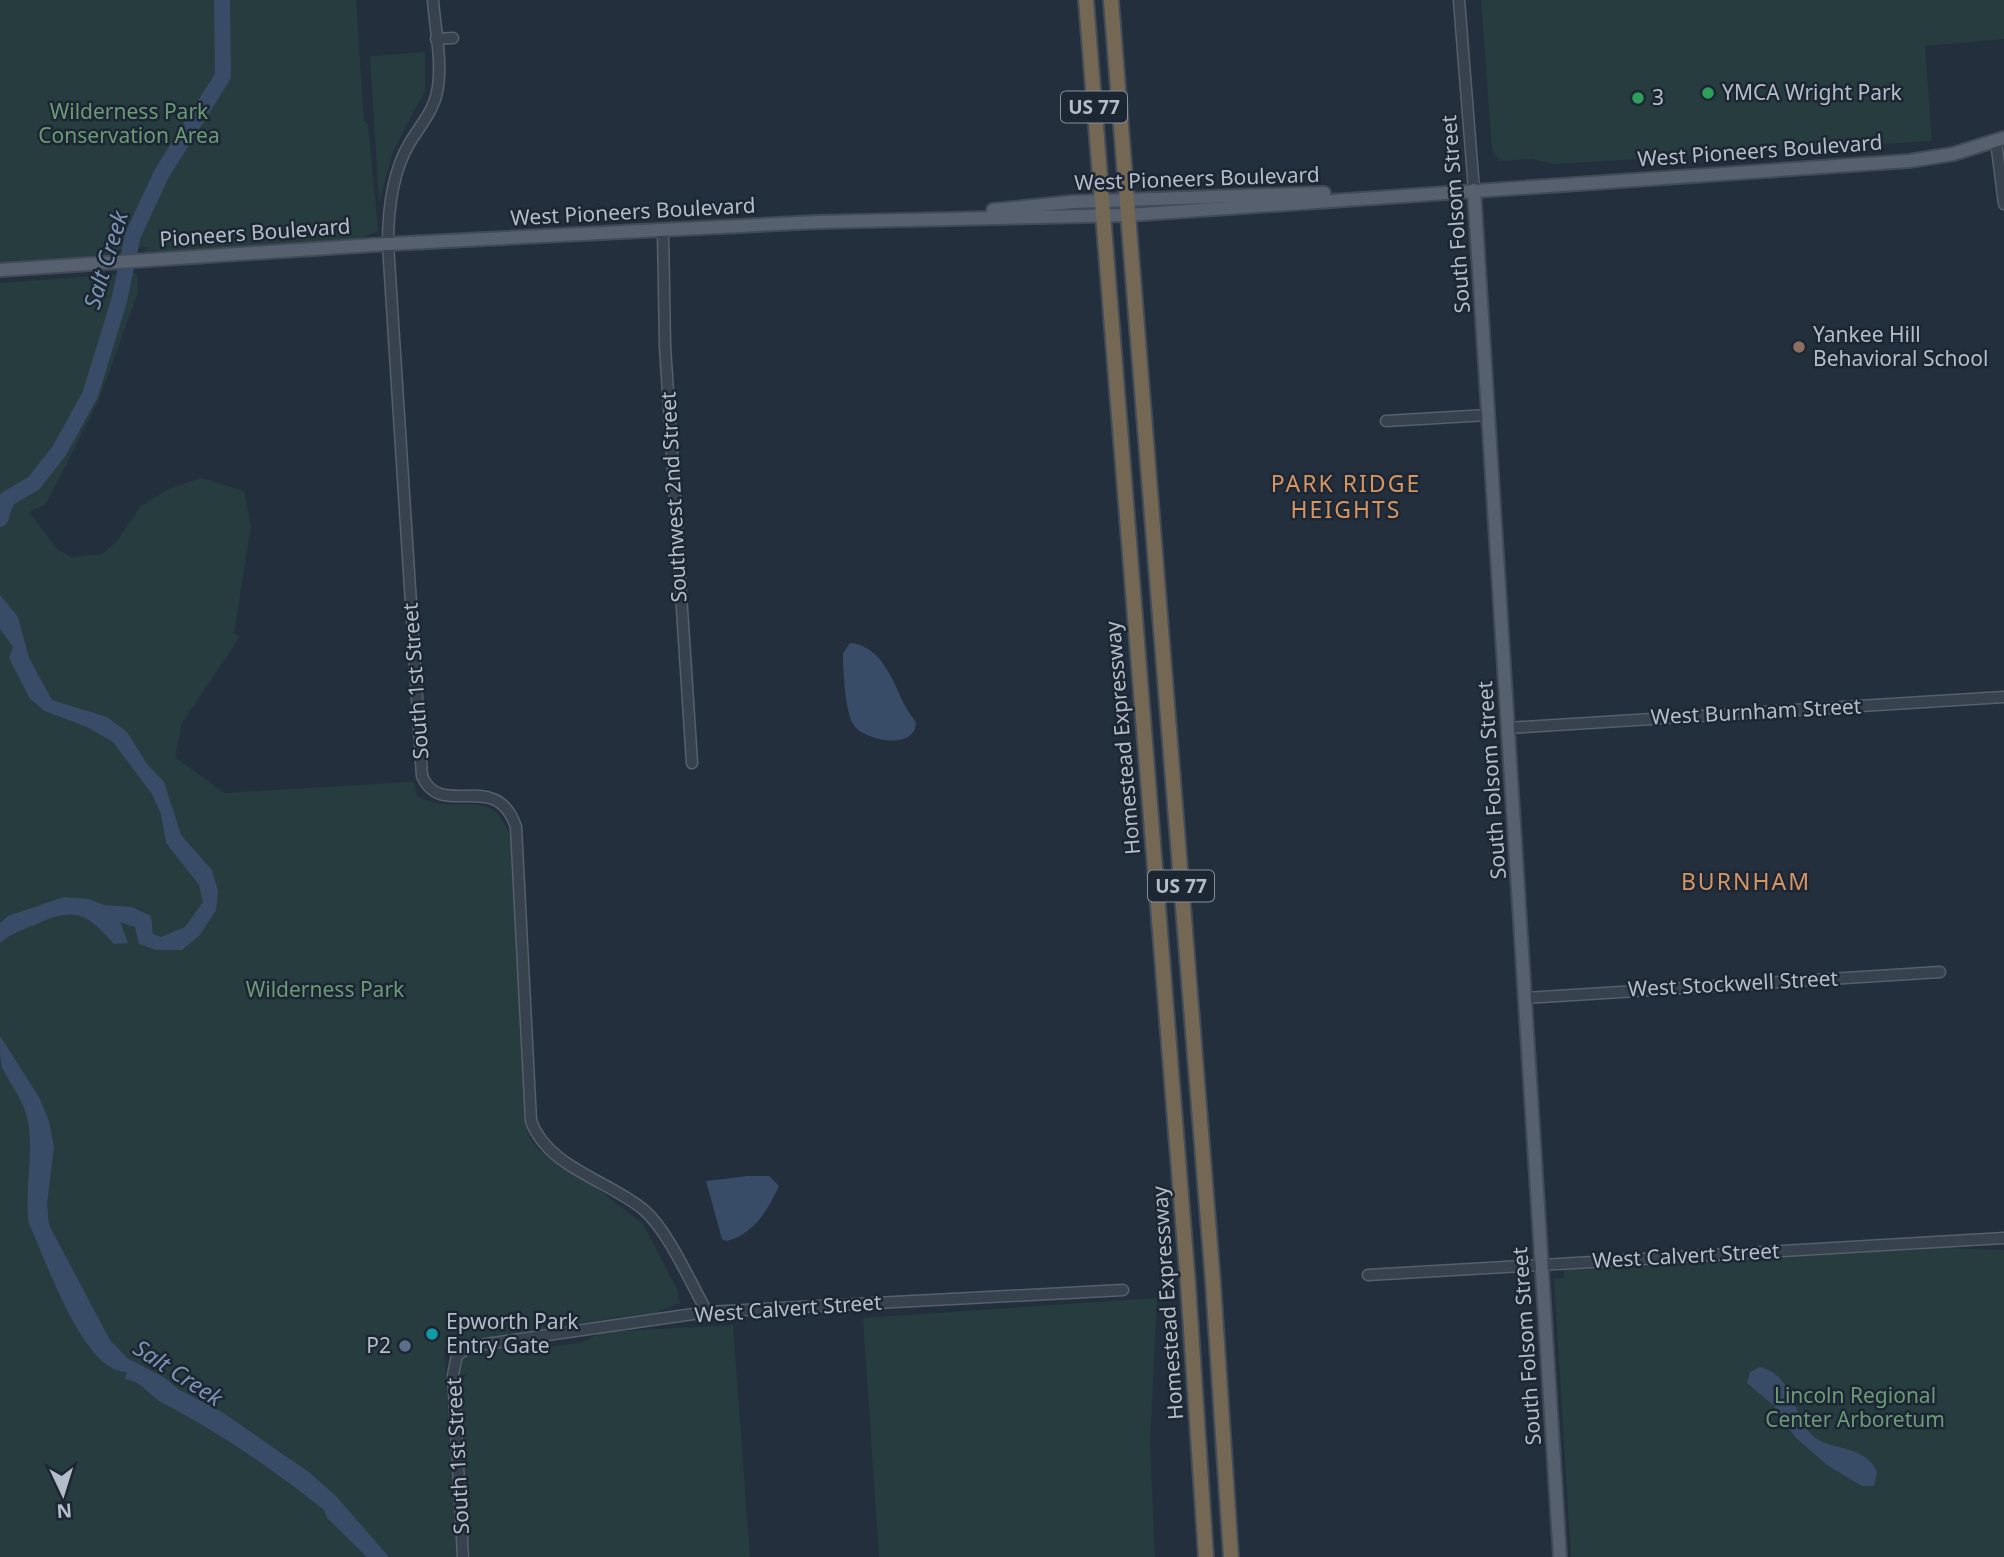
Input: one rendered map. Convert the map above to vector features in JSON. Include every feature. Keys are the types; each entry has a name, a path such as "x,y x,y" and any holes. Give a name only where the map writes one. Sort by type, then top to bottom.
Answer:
{"highway":[{"name":"Homestead Expressway","path":"1086,0 1187,1272 1206,1557"},
{"name":"US 77","path":"1111,0 1213,1283 1231,1557"}],"main road":[{"name":"West Pioneers Boulevard","path":"388,244 1474,190 1909,160 1953,154 2000,140"},
{"name":"South Folsom Street","path":"1474,190 1560,1557"},
{"name":"Pioneers Boulevard","path":"0,270 388,244"}],"street":[{"name":"South 1st Street","path":"433,0 438,90 428,116 408,146 398,169 388,217 422,776 427,786 435,793 448,797 485,795 500,802 513,817 517,841 531,1121 536,1133 554,1155 604,1183 645,1211 708,1311"},
{"name":"South Folsom Street","path":"1459,0 1474,190"},
{"path":"436,39 453,38"},
{"path":"2000,140 2004,204"},
{"name":"Southwest 2nd Street","path":"663,231 665,346 692,763"},
{"path":"1386,421 1487,415"},
{"name":"West Burnham Street","path":"1508,728 2004,697"},
{"name":"West Stockwell Street","path":"1525,998 1940,972"},
{"name":"West Calvert Street","path":"1368,1275 2004,1238"},
{"name":"West Calvert Street","path":"457,1355 488,1342 708,1311 1123,1290"},
{"name":"South 1st Street","path":"457,1355 453,1375 453,1404 463,1557"}],"green space":[{"name":"Wilderness Park Conservation Area","path":"0,0 356,0 364,121 368,125 378,231 353,241 145,252 147,247 119,249 117,254 0,263"},
{"name":"YMCA Wright Park","path":"1481,0 2004,0 2004,39 1925,46 1932,141 1555,164 1532,159 1499,161 1492,149"},
{"path":"425,52 425,91 393,151 379,203 370,56"},
{"name":"Wilderness Park","path":"137,273 138,292 99,400 46,504 29,512 58,550 71,557 102,554 116,542 141,506 168,489 201,478 244,491 251,526 234,633 240,637 182,723 175,757 224,793 409,782 414,783 417,796 434,802 486,807 496,812 505,824 513,844 525,1123 530,1139 541,1152 577,1173 643,1224 677,1289 680,1303 655,1313 561,1325 509,1352 580,1343 603,1332 733,1325 750,1557 470,1557 460,1401 464,1399 462,1380 468,1373 458,1377 456,1343 444,1349 457,1557 0,1557 0,283"},
{"name":"Lincoln Regional Center Arboretum","path":"1944,1248 2004,1250 2004,1557 1571,1557 1554,1279 1564,1278 1564,1270"},
{"path":"1157,1298 1150,1442 1155,1557 879,1557 863,1318"}],"water":[{"path":"0,595 18,617 29,658 52,700 107,717 127,732 147,764 164,782 181,835 212,870 218,891 216,910 200,935 182,950 156,950 139,944 135,927 120,922 128,943 114,944 89,920 72,915 52,918 14,933 0,943 0,923 8,916 64,897 132,907 151,916 153,934 161,937 185,927 203,902 199,885 166,843 161,814 152,794 113,742 87,727 45,711 30,699 9,658 13,647 0,629"},
{"path":"850,643 870,650 890,675 916,723 913,732 907,737 898,740 877,739 853,724 846,700 843,660 843,653"},
{"path":"0,1036 39,1097 49,1121 54,1147 47,1204 49,1225 110,1340 127,1358 222,1412 310,1473 336,1496 389,1557 367,1557 327,1518 324,1510 245,1452 161,1402 140,1385 125,1379 127,1372 111,1367 81,1335 29,1224 28,1121 2,1068"},
{"path":"769,1176 779,1186 765,1212 753,1227 727,1241 722,1239 706,1181"},
{"path":"1760,1367 1780,1378 1805,1427 1812,1435 1828,1444 1856,1452 1871,1463 1877,1472 1874,1486 1862,1486 1827,1465 1795,1437 1774,1406 1747,1383 1750,1372"}],"waterway":[{"name":"Salt Creek","path":"0,519 7,499 34,483 59,451 90,395 119,301 133,235 162,173 223,76 222,0"}],"place":[{"name":"YMCA Wright Park","path":"1708,93"},
{"name":"3","path":"1638,98"},
{"name":"Yankee Hill Behavioral School","path":"1799,347"},
{"name":"Epworth Park Entry Gate","path":"432,1334"},
{"name":"P2","path":"405,1346"}],"district":[{"name":"PARK RIDGE HEIGHTS","path":"1346,497"},
{"name":"BURNHAM","path":"1746,882"}]}
